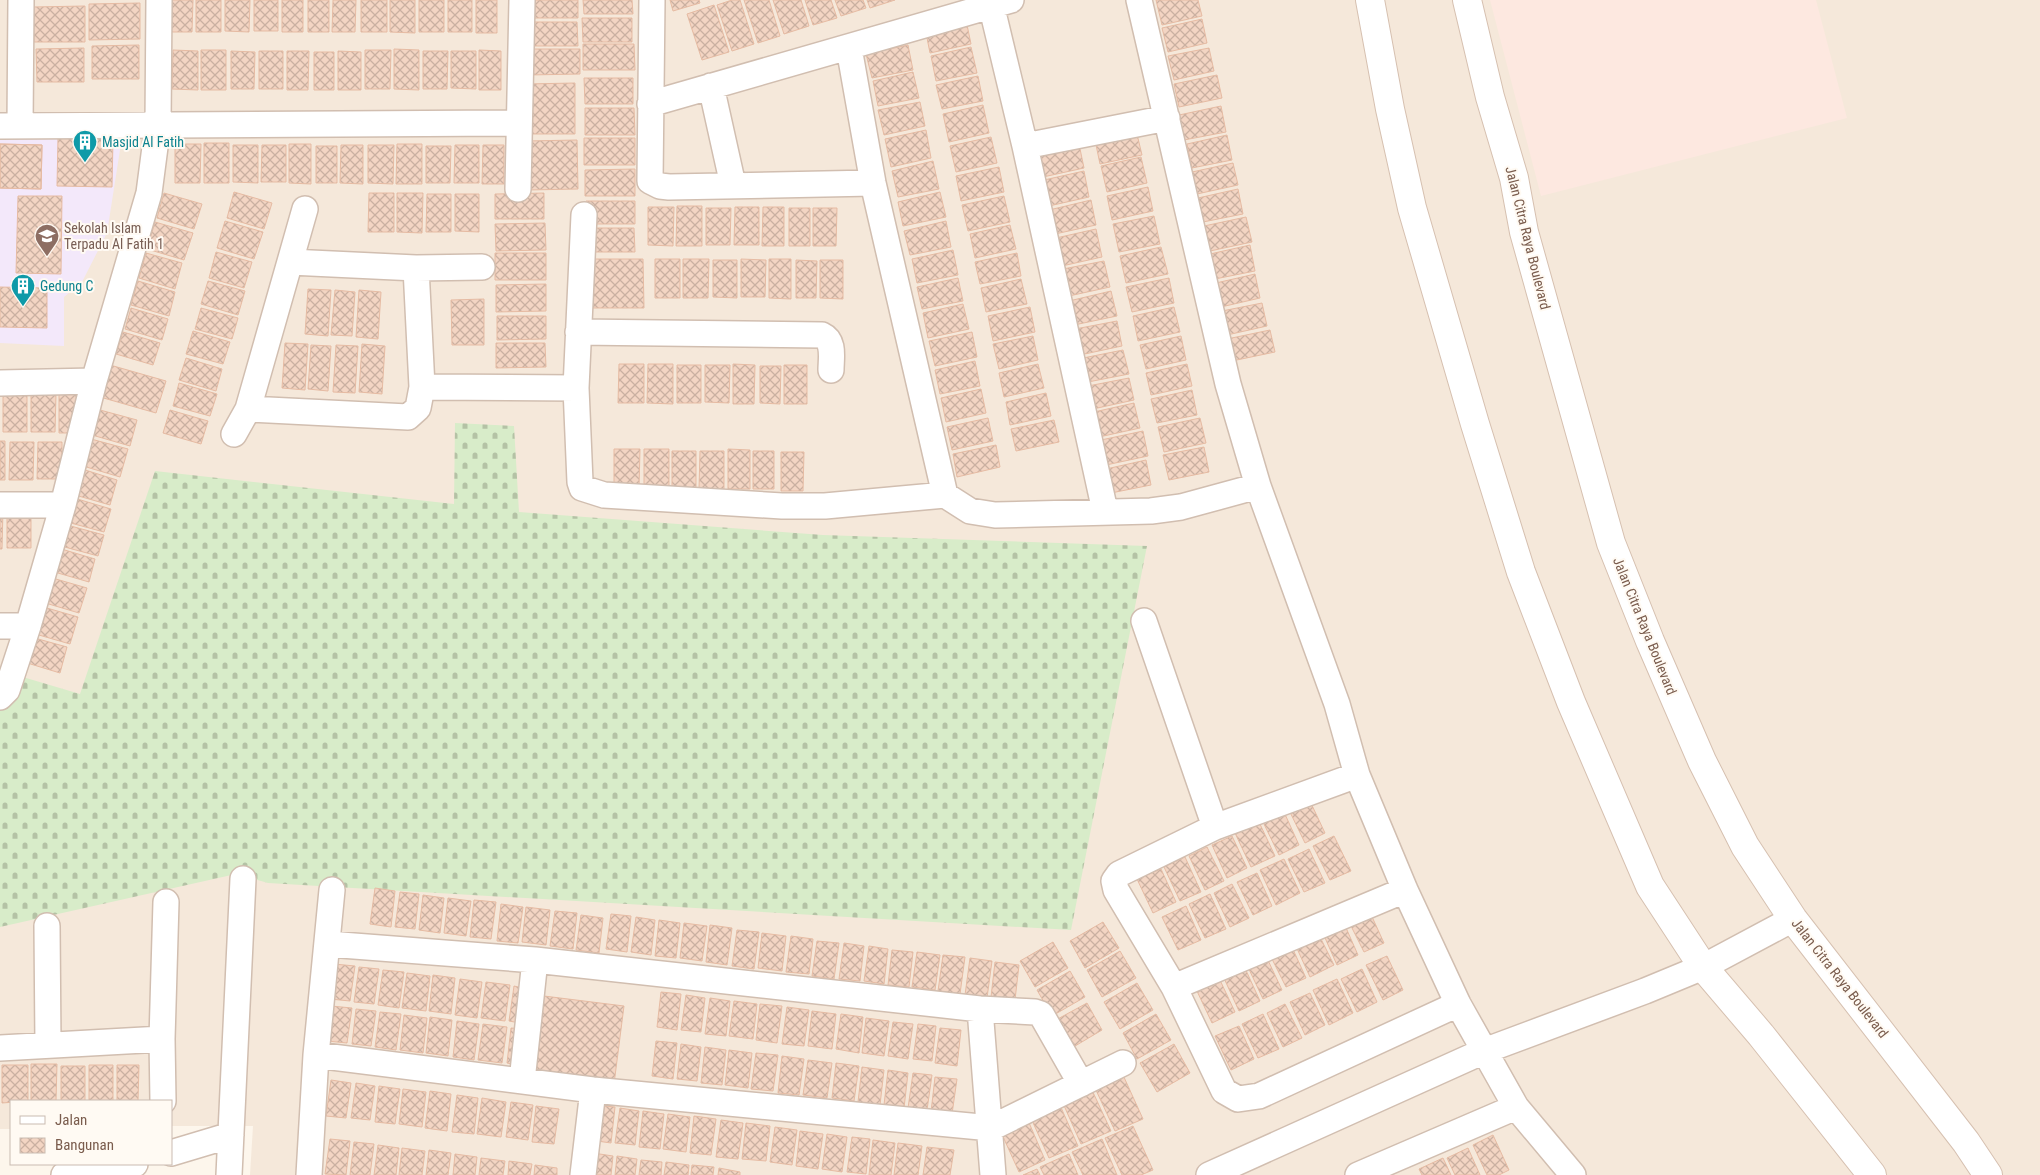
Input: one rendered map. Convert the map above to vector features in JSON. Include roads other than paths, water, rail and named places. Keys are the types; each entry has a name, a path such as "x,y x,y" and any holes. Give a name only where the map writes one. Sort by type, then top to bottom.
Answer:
{"main road":[{"path":"1370,0 1390,108 1412,208 1475,424 1521,572 1571,702 1650,886 1703,967 1761,1036 1872,1175"},
{"name":"Jalan Citra Raya Boulevard","path":"1468,0 1490,97 1514,178 1524,232 1611,543 1650,641 1702,761 1746,846 1793,919 1966,1142 1988,1175"}],"street":[{"path":"21,0 10,126 518,123"},
{"path":"0,697 7,690 28,626 63,505 94,381 149,193 158,124 158,0"},
{"path":"518,189 522,0"},
{"path":"652,0 650,181 660,186 873,183"},
{"path":"1139,0 1228,384 1258,486 1338,704 1357,775 1405,890 1458,1004 1516,1107 1573,1175"},
{"path":"650,104 849,48 998,2 1025,146 1105,510"},
{"path":"849,48 873,183 945,495"},
{"path":"711,86 733,186"},
{"path":"1025,146 1167,118"},
{"path":"234,434 248,410 305,209"},
{"path":"584,215 576,388 580,482 582,488 589,491 604,495 782,506 825,506 945,495 962,507 981,514 995,515 1151,510 1181,507 1258,486"},
{"path":"290,262 416,268 482,267"},
{"path":"248,410 408,417 418,408 422,387 416,268"},
{"path":"578,332 822,335 826,336 831,345 831,370"},
{"path":"0,383 94,381"},
{"path":"422,387 576,388"},
{"path":"0,505 63,505"},
{"path":"1144,621 1215,827"},
{"path":"0,626 28,626"},
{"path":"1357,775 1215,827 1119,874 1114,881 1116,890 1174,987 1224,1091 1229,1096 1238,1099 1259,1096 1458,1004"},
{"path":"229,1175 243,879"},
{"path":"309,1175 316,1055 332,890"},
{"path":"1174,987 1405,890"},
{"path":"163,1100 162,1039 166,902"},
{"path":"1209,1175 1484,1051 1645,991 1703,967 1793,919"},
{"path":"47,926 48,1045"},
{"path":"328,944 536,960 980,1009 1034,1012 1041,1014 1081,1084"},
{"path":"522,1081 536,960"},
{"path":"980,1009 991,1128 993,1175"},
{"path":"0,1048 162,1039"},
{"path":"316,1055 593,1090 991,1128 1122,1063"},
{"path":"583,1175 593,1090"},
{"path":"1358,1175 1516,1107"},
{"path":"172,1153 231,1135"},
{"path":"64,1175 129,1165"}],"place":[{"name":"Masjid Al Fatih","path":"85,163"},
{"name":"Sekolah Islam Terpadu Al Fatih 1","path":"47,257"},
{"name":"Gedung C","path":"23,307"}]}
